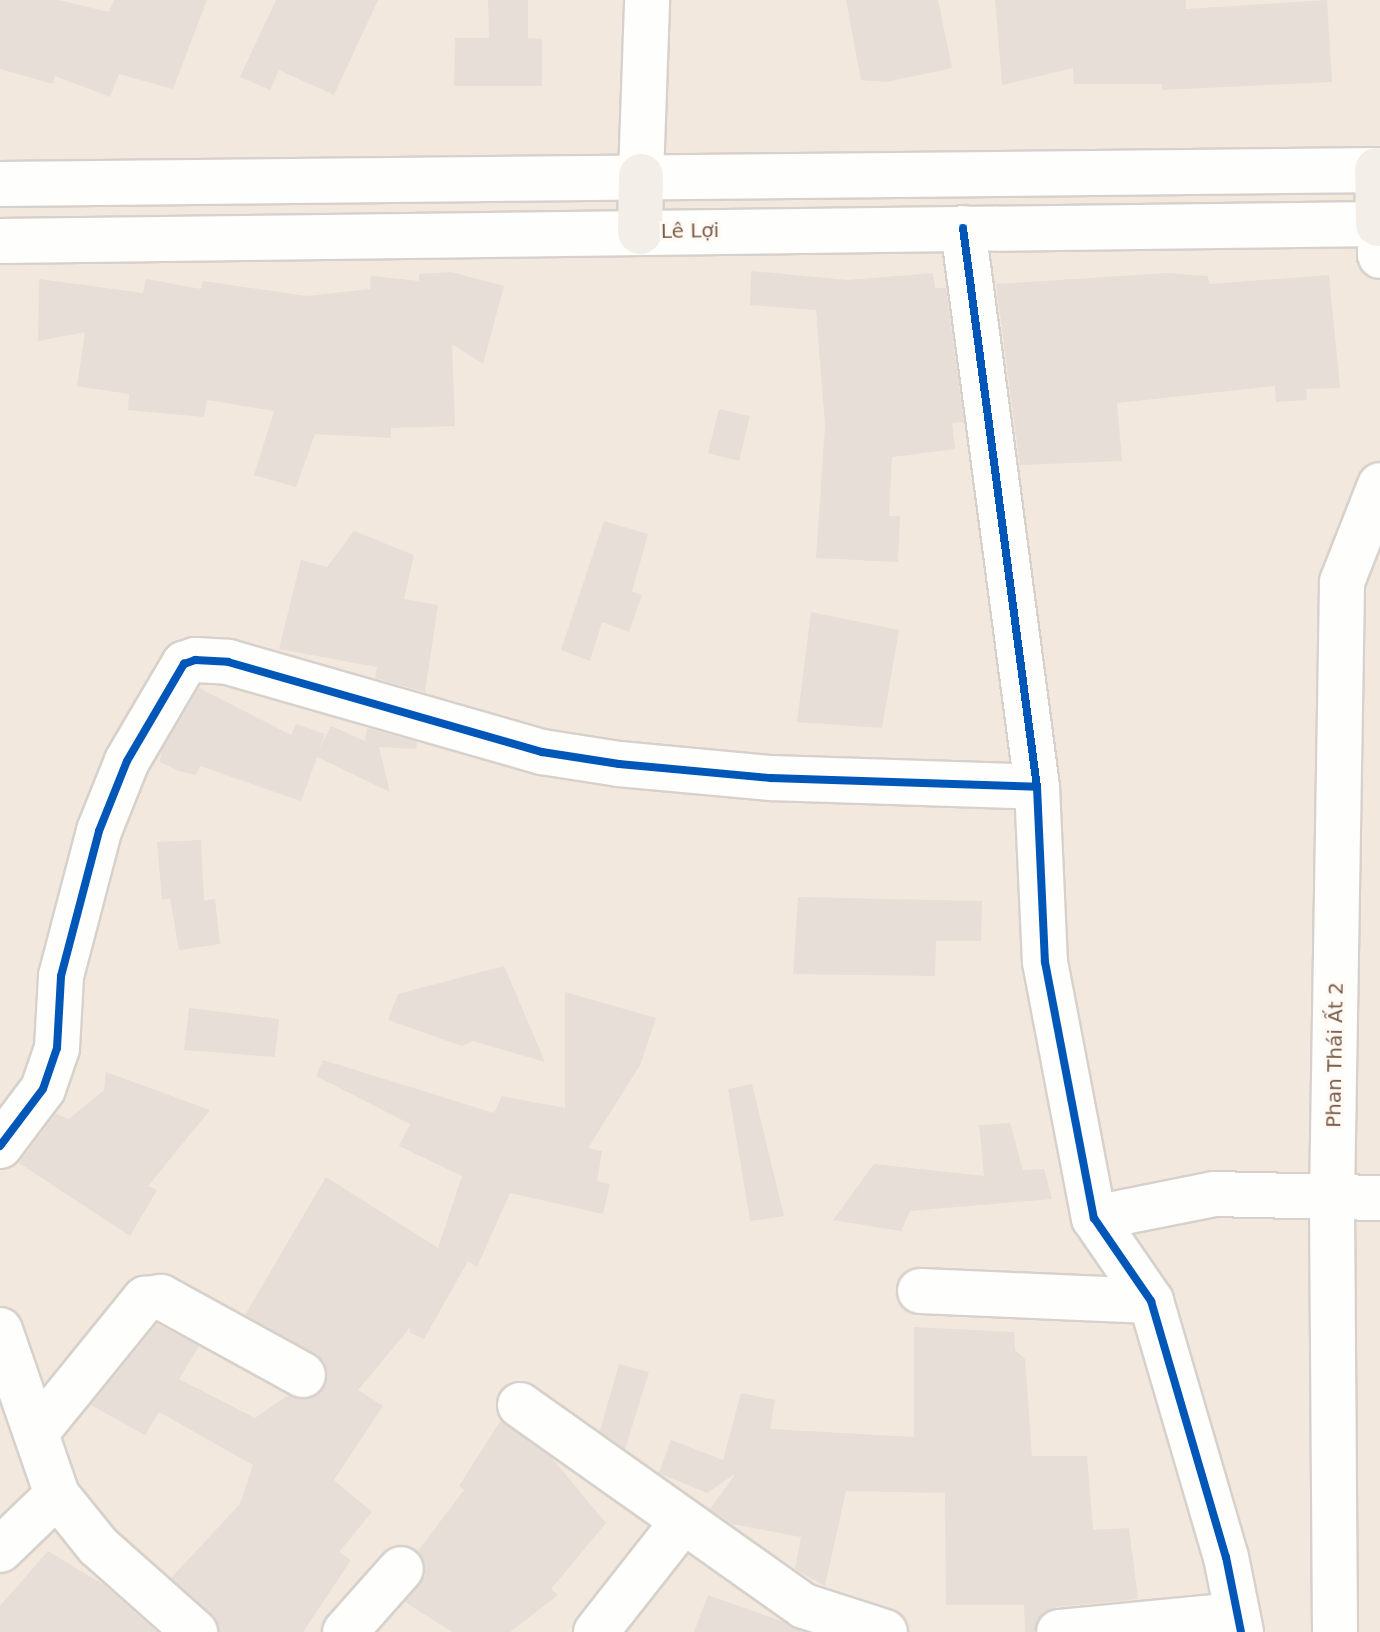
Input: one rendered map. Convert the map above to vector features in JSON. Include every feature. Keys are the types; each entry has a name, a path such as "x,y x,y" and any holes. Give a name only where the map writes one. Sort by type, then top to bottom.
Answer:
{"main road":[{"path":"1378,170 1379,235"},
{"path":"640,232 641,176"}],"street":[{"path":"641,176 647,0"},
{"path":"0,184 1378,170"},
{"path":"963,228 1037,787 1045,962 1094,1218 1151,1301 1226,1557 1237,1624 1059,1632"},
{"name":"Lê Lợi","path":"0,241 963,228 1379,235"},
{"name":"Phan Thái Ất 2","path":"1335,1632 1332,1200 1342,582 1380,485"},
{"path":"0,1146 43,1089 57,1048 61,976 99,831 127,761 184,664 195,660 228,662 542,752 619,764 771,778 1037,787"},
{"path":"1094,1218 1214,1194 1332,1200 1380,1198"},
{"path":"920,1291 1151,1301"},
{"path":"36,1433 145,1299 161,1297 303,1375"},
{"path":"0,1330 57,1495 98,1546 195,1632"},
{"path":"520,1405 681,1524 804,1606 885,1632"},
{"path":"0,1550 57,1495"},
{"path":"596,1632 681,1524"},
{"path":"345,1632 401,1569"}],"shaded area":[{"path":"0,0 1380,0 1380,1632 0,1632"}],"building":[{"path":"0,0 58,0 109,12 114,0 207,0 173,89 119,74 110,97 55,76 53,84 0,69"},
{"path":"276,0 378,0 334,95 279,70 270,90 240,77"},
{"path":"488,0 528,0 528,38 542,39 542,86 454,86 455,38 489,38"},
{"path":"846,0 938,0 952,68 886,82 861,80"},
{"path":"995,0 1186,0 1186,9 1327,0 1332,82 1162,90 1162,84 1074,84 1073,68 1002,85"},
{"path":"751,271 848,280 933,273 935,288 946,288 964,422 952,423 955,449 892,457 889,516 900,516 898,562 816,558 825,426 816,310 750,305"},
{"path":"451,272 504,286 483,364 452,344 455,426 391,428 391,438 315,434 296,487 254,475 274,411 207,400 204,417 128,410 129,394 77,386 85,332 38,341 39,279 143,293 146,279 201,289 203,281 307,296 370,289 371,276 419,281 419,274"},
{"path":"1168,273 1208,276 1209,284 1329,275 1340,388 1306,389 1307,400 1276,402 1275,386 1117,403 1122,461 1020,465 996,284"},
{"path":"719,409 750,416 739,461 708,453"},
{"path":"604,521 648,534 632,592 642,595 629,632 602,622 590,661 561,650"},
{"path":"354,531 414,555 404,599 438,605 425,692 375,678 377,667 279,649 301,560 327,567"},
{"path":"811,612 899,630 882,728 797,722"},
{"path":"199,688 291,735 296,724 325,734 319,750 331,726 365,741 367,728 417,742 416,749 379,747 390,792 317,757 301,801 200,766 196,775 179,771 160,762 162,750"},
{"path":"201,840 204,901 215,899 220,944 179,950 170,898 162,900 157,842"},
{"path":"798,897 982,901 981,941 936,941 935,976 793,974"},
{"path":"504,966 545,1062 473,1041 462,1046 388,1020 398,994"},
{"path":"565,992 656,1018 640,1065 588,1148 602,1151 597,1181 610,1184 603,1214 510,1193 477,1267 468,1261 424,1339 409,1332 412,1325 358,1390 383,1406 334,1480 372,1512 339,1552 351,1560 303,1632 219,1632 212,1614 171,1578 240,1504 253,1465 159,1412 145,1435 91,1405 157,1324 199,1346 179,1379 255,1418 288,1395 317,1396 328,1375 324,1361 245,1315 326,1177 438,1248 462,1176 399,1146 410,1124 316,1076 323,1060 494,1113 502,1096 565,1108"},
{"path":"189,1008 279,1019 275,1057 184,1050"},
{"path":"106,1072 210,1110 148,1186 157,1190 130,1236 19,1163 56,1114 69,1119 104,1090"},
{"path":"752,1084 784,1216 750,1221 728,1089"},
{"path":"1010,1123 1023,1170 1044,1169 1052,1199 910,1211 901,1231 833,1220 874,1164 984,1176 979,1125"},
{"path":"914,1327 1014,1332 1015,1350 1025,1359 1032,1456 1087,1456 1093,1530 1129,1528 1138,1599 1056,1607 1044,1612 1034,1632 1025,1632 1024,1605 946,1605 945,1493 846,1491 825,1586 795,1569 801,1537 732,1524 710,1509 736,1473 707,1493 659,1473 671,1440 723,1460 741,1393 775,1400 770,1429 914,1437"},
{"path":"619,1364 649,1372 625,1449 600,1431"},
{"path":"501,1420 551,1457 606,1523 551,1589 558,1595 510,1632 452,1632 405,1602 425,1575 418,1551 464,1490 459,1486"},
{"path":"48,1551 104,1585 157,1632 0,1632 0,1606"},
{"path":"708,1595 784,1622 803,1632 694,1632"}],"cycle path":[{"path":"963,228 1037,787 1045,962 1094,1218 1151,1301 1226,1557 1241,1632"},
{"path":"0,1146 43,1089 57,1048 61,976 99,831 127,761 184,664 195,660 228,662 542,752 619,764 771,778 1037,787"}]}
